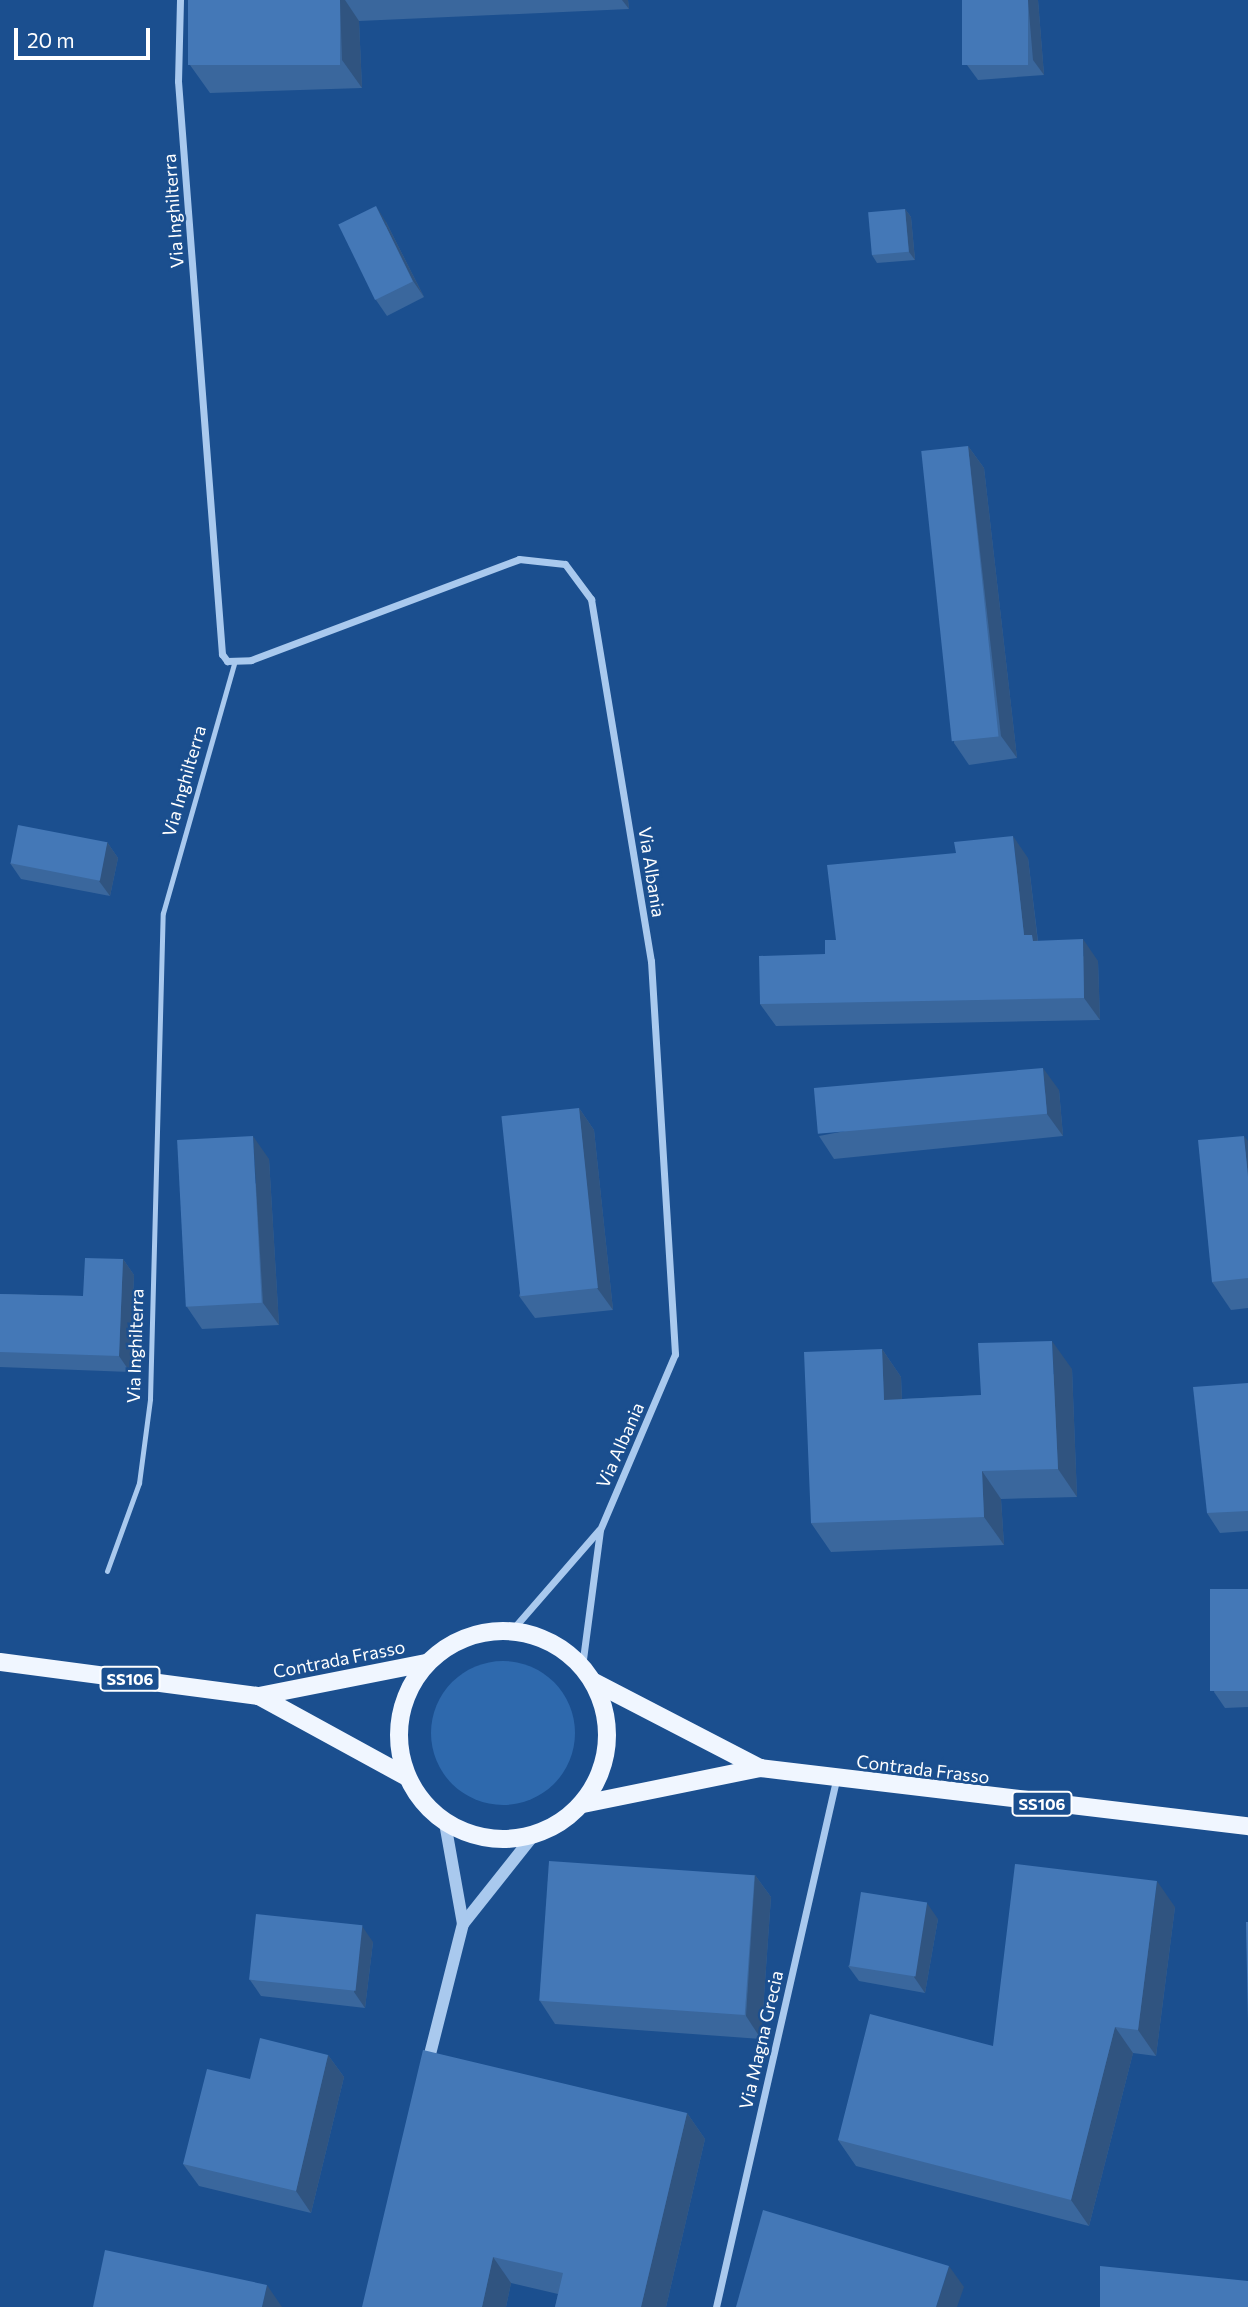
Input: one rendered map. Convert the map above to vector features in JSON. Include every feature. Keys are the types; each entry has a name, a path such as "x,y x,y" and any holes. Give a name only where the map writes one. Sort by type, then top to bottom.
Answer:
{"main road":[{"name":"SS106","path":"512,1630 542,1638 582,1667 594,1682 606,1714 608,1749 600,1778 583,1804 561,1824 533,1836 502,1840 472,1836 445,1823 422,1803 407,1777 399,1748 399,1719 408,1689 426,1663 471,1636 512,1630"},
{"name":"Contrada Frasso","path":"0,1662 260,1696 426,1663"},
{"name":"Contrada Frasso","path":"594,1682 760,1768 836,1780 1248,1826"},
{"name":"Contrada Frasso","path":"260,1696 407,1777"},
{"name":"Contrada Frasso","path":"583,1804 760,1768"}],"street":[{"name":"Via Inghilterra","path":"180,0 178,81 222,654 234,663"},
{"name":"Via Albania","path":"234,663 519,559 565,564 591,599 651,961 676,1325 669,1372 600,1530 582,1667"},
{"name":"Via Albania","path":"512,1630 600,1530"},
{"name":"Via Magna Grecia","path":"716,2307 836,1780"},
{"path":"423,2083 463,1924 445,1823"},
{"path":"463,1924 533,1836"}],"lane":[{"name":"Via Inghilterra","path":"107,1571 139,1483 150,1399 163,913 234,663"}],"shaded area":[{"path":"503,1661 531,1666 554,1682 570,1705 575,1733 570,1761 554,1784 531,1800 503,1805 475,1800 452,1784 436,1761 431,1733 436,1705 452,1682 475,1666"}],"building":[{"path":"188,0 340,0 340,65 188,65"},
{"path":"962,0 1028,0 1028,65 962,65"},
{"path":"376,206 413,281 375,300 338,224"},
{"path":"905,209 909,252 872,255 868,212"},
{"path":"968,446 999,736 952,741 921,451"},
{"path":"18,825 107,842 100,881 11,863"},
{"path":"1013,836 1024,935 1032,935 1033,941 1083,939 1084,998 760,1004 759,956 825,954 825,940 836,940 827,865 956,853 954,842"},
{"path":"1043,1068 1047,1114 818,1134 814,1088"},
{"path":"579,1108 598,1288 520,1296 501,1116"},
{"path":"253,1136 262,1303 186,1307 177,1140"},
{"path":"1244,1136 1248,1177 1248,1278 1212,1282 1198,1140"},
{"path":"85,1258 123,1259 119,1356 0,1352 0,1294 83,1296"},
{"path":"1052,1341 1058,1469 982,1471 984,1517 811,1523 804,1352 882,1349 884,1400 981,1395 978,1343"},
{"path":"1248,1383 1248,1511 1207,1513 1193,1387"},
{"path":"1210,1589 1248,1589 1248,1691 1210,1691"},
{"path":"549,1861 754,1875 745,2015 539,2001"},
{"path":"1015,1864 1157,1881 1138,2030 1115,2027 1071,2200 838,2140 870,2014 993,2046"},
{"path":"861,1892 927,1902 915,1977 849,1966"},
{"path":"256,1914 362,1925 356,1991 249,1980"},
{"path":"1246,1922 1248,1922 1248,2022"},
{"path":"260,2038 328,2055 296,2191 183,2164 207,2069 250,2079"},
{"path":"423,2050 687,2113 641,2307 555,2307 563,2273 493,2257 482,2307 362,2307"},
{"path":"763,2210 949,2266 936,2307 736,2307"},
{"path":"105,2250 267,2285 262,2307 93,2307"},
{"path":"1100,2266 1248,2281 1248,2307 1100,2307"}]}
